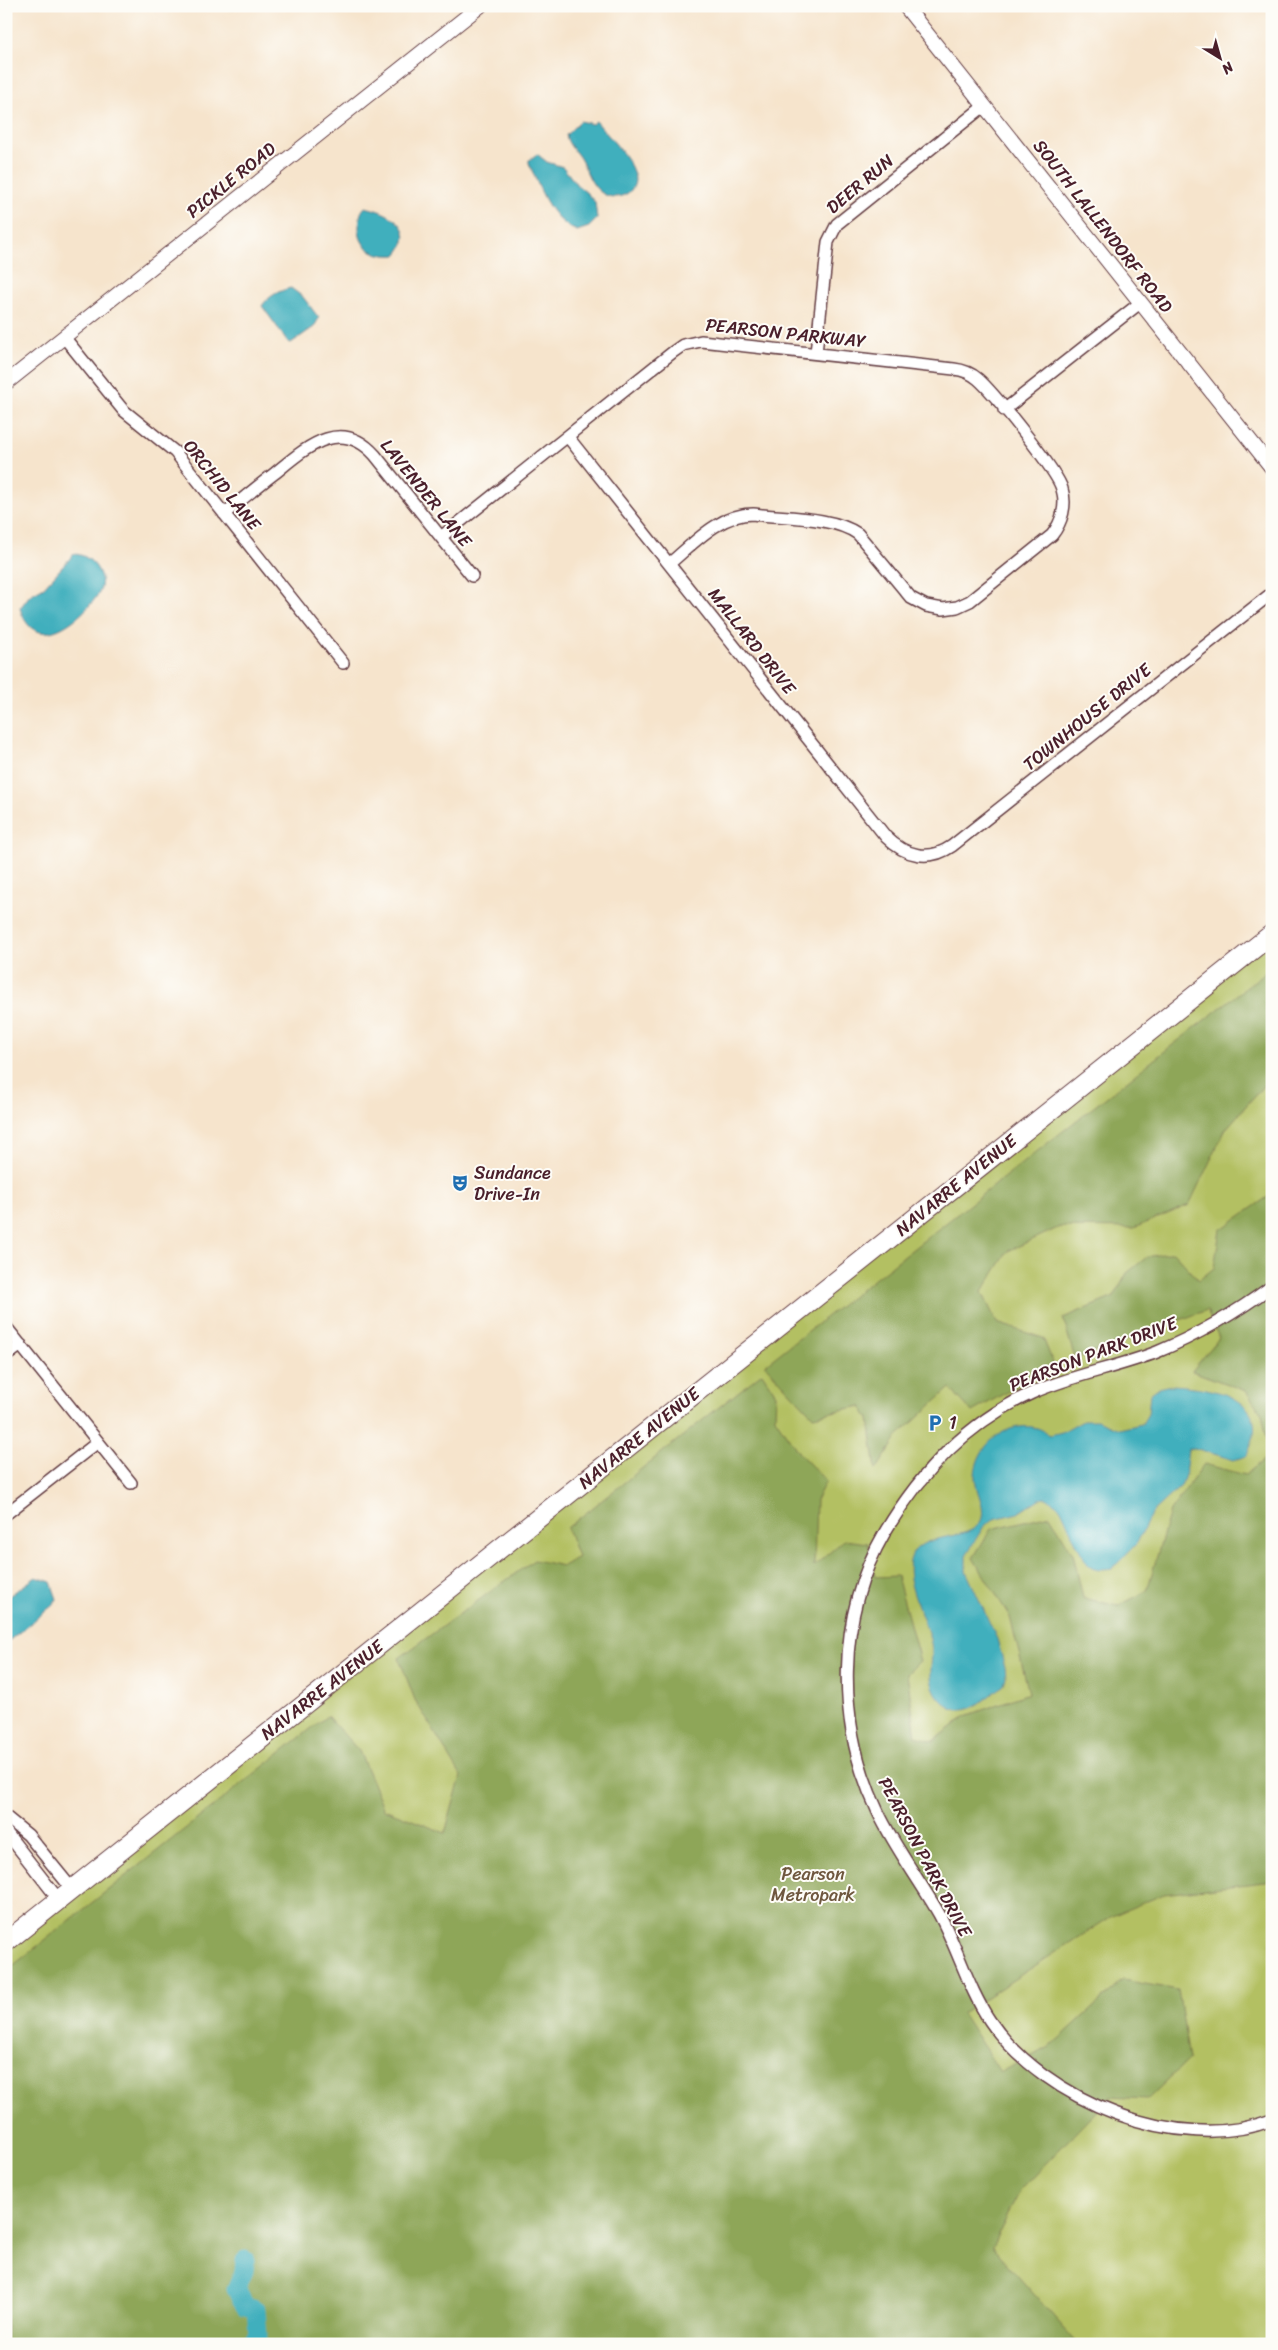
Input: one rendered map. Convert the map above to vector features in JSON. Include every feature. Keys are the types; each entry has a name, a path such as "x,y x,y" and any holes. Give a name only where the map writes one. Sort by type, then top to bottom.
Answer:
{"highway":[{"name":"NAVARRE AVENUE","path":"6,1942 1272,934"}],"street":[{"name":"PICKLE ROAD","path":"6,383 480,6"},
{"name":"SOUTH LALLENDORF ROAD","path":"905,6 1272,468"},
{"name":"DEER RUN","path":"816,353 828,242 838,224 984,106"},
{"path":"1004,410 1140,302"},
{"name":"ORCHID LANE","path":"64,337 123,410 175,452 343,663"},
{"name":"PEARSON PARKWAY","path":"441,538 678,348 689,343 707,340 962,370 979,380 1056,475 1063,489 1064,510 1059,524 1052,535 964,604 950,608 938,609 916,601 903,589 858,534 832,523 752,514 739,515 720,523 669,564"},
{"name":"MALLARD DRIVE","path":"568,436 886,837 900,849 918,855"},
{"name":"LAVENDER LANE","path":"224,514 313,443 335,437 349,438 371,450 472,576"},
{"name":"TOWNHOUSE DRIVE","path":"918,855 939,853 952,846 1272,592"},
{"name":"PEARSON PARK DRIVE","path":"1272,1286 1227,1316 1176,1343 1155,1352 1030,1394 995,1413 964,1435 917,1484 883,1536 870,1563 852,1623 848,1648 846,1691 850,1724 862,1776 878,1814 941,1917 977,2000 1002,2037 1022,2058 1080,2098 1114,2114 1142,2123 1169,2128 1234,2130 1272,2120"},
{"path":"6,1327 131,1483"},
{"path":"6,1356 20,1345"},
{"path":"6,1514 98,1442"},
{"path":"6,1817 28,1835 65,1895"},
{"path":"6,1832 65,1895"}],"green space":[{"name":"Pearson Metropark","path":"1272,934 1272,2344 6,2344 6,1941"},
{"path":"1272,967 1272,1076 1225,1130 1189,1205 1134,1228 1060,1227 1008,1251 982,1292 997,1323 1043,1338 1054,1365 972,1412 950,1388 899,1435 876,1470 869,1419 861,1406 813,1416 765,1365"},
{"name":"Pearson Metropark","path":"1272,1194 1272,1881 1164,1894 1112,1916 962,2013 1000,2072 1050,2047 1123,1980 1178,1990 1189,2059 1148,2099 1110,2097 1021,2189 992,2247 1078,2344 6,2344 6,1971 327,1716 359,1751 384,1809 445,1833 461,1776 415,1700 399,1658 534,1560 563,1566 578,1557 567,1528 762,1373 776,1394 775,1418 799,1453 826,1481 816,1500 814,1566 844,1540 868,1543 875,1577 897,1576 920,1661 907,1674 916,1736 934,1741 966,1716 1029,1693 1010,1617 973,1558 991,1529 1050,1515 1073,1554 1083,1598 1118,1606 1147,1591 1170,1511 1204,1464 1245,1475 1270,1455 1262,1414 1246,1391 1192,1371 1219,1338 1207,1310 1075,1359 1063,1318 1114,1297 1127,1273 1147,1257 1173,1252 1199,1280 1214,1268 1220,1230"}],"water":[{"path":"580,121 592,124 596,121 618,146 627,160 634,174 635,181 634,186 626,194 614,197 608,196 598,190 592,182 581,160 568,142 566,135"},
{"path":"537,154 547,162 563,167 577,185 595,202 597,219 589,227 577,231 568,226 553,212 542,193 529,163 529,160"},
{"path":"365,207 392,217 403,229 405,237 403,245 396,255 375,253 369,250 361,240 359,226 361,214"},
{"path":"291,288 303,297 319,318 314,327 291,343 288,342 262,306 274,294"},
{"path":"74,554 80,555 92,562 100,573 101,586 99,593 81,614 70,623 47,632 36,631 27,623 20,608 30,595 44,587"},
{"path":"1171,1385 1188,1386 1222,1393 1236,1400 1247,1409 1254,1421 1254,1436 1246,1456 1234,1460 1194,1448 1188,1449 1185,1475 1181,1486 1151,1514 1137,1543 1112,1569 1097,1570 1089,1565 1080,1551 1060,1508 1046,1498 1039,1499 1018,1513 994,1519 984,1526 966,1555 966,1571 997,1639 1006,1678 1003,1686 980,1703 968,1709 954,1709 948,1706 938,1696 932,1685 931,1643 912,1587 909,1565 912,1555 918,1547 927,1542 970,1531 977,1526 983,1513 975,1477 976,1466 986,1446 994,1438 1014,1428 1037,1428 1050,1435 1062,1432 1083,1420 1097,1420 1119,1429 1142,1424 1148,1414 1150,1394 1158,1388"},
{"path":"36,1577 51,1582 57,1599 53,1605 6,1643 6,1598"}],"waterway":[{"path":"245,2260 244,2271 236,2289 245,2306 256,2310 258,2334 250,2344"}],"place":[{"name":"Sundance Drive-In","path":"460,1183"},
{"name":"1","path":"935,1423"}]}
